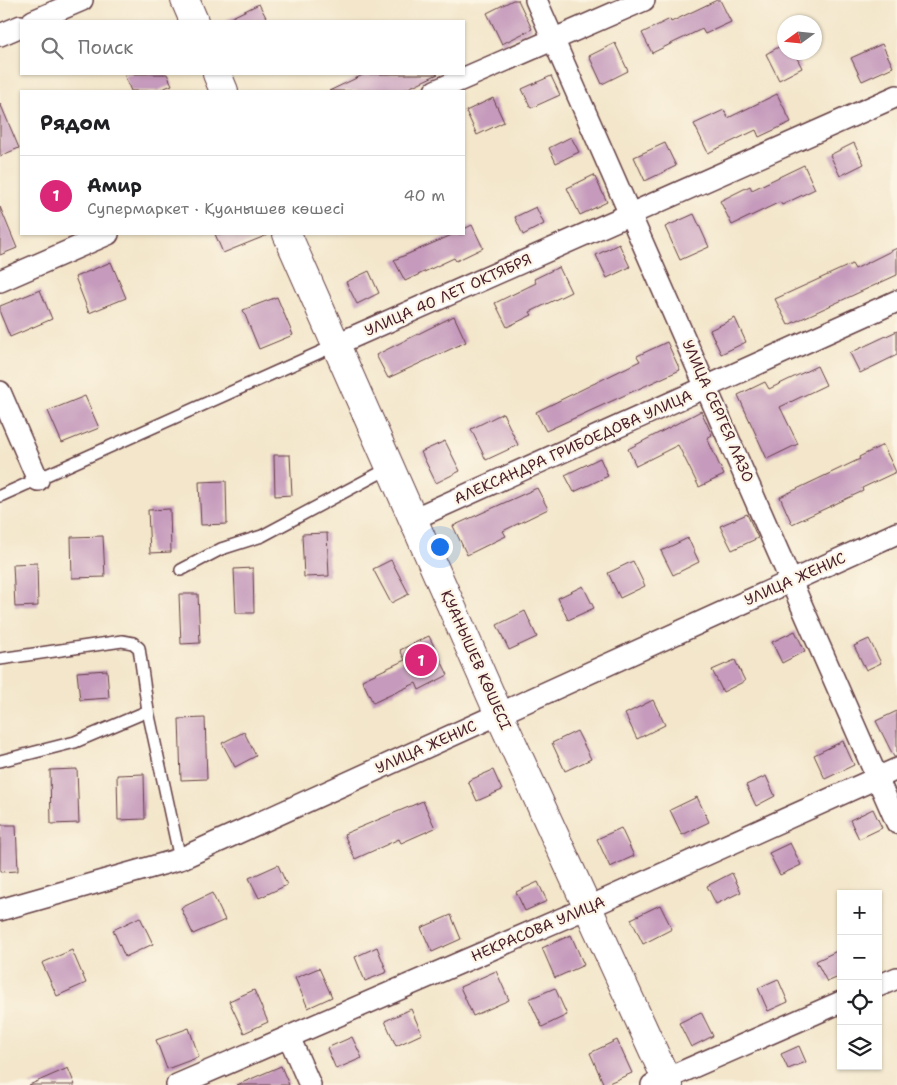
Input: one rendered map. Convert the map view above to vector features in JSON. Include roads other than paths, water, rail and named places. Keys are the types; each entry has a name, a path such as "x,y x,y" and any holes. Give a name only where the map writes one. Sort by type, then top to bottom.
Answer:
{"street":[{"path":"35,20 82,0"},
{"path":"185,0 194,20"},
{"name":"УЛИЦА СЕРГЕЯ ЛАЗО","path":"536,0 897,822"},
{"path":"437,90 644,0"},
{"path":"0,35 20,26"},
{"path":"217,75 224,90"},
{"name":"УЛИЦА 40 ЛЕТ ОКТЯБРЯ","path":"337,344 897,96"},
{"path":"0,281 106,235"},
{"name":"ҚУАНЫШЕВ КӨШЕСІ","path":"287,235 499,714 587,908 662,1083"},
{"name":"АЛЕКСАНДРА ГРИБОЕДОВА УЛИЦА","path":"414,519 897,301"},
{"path":"0,392 38,480"},
{"name":"УЛИЦА ЖЕНИС","path":"0,910 180,859 897,533"},
{"name":"НЕКРАСОВА УЛИЦА","path":"178,1085 587,908 897,769"},
{"path":"882,984 897,978"},
{"path":"662,1083 837,1004"},
{"path":"289,1037 310,1085"}],"lane":[{"name":"УЛИЦА 40 ЛЕТ ОКТЯБРЯ","path":"0,496 337,344"},
{"path":"181,570 221,549 262,536 391,467"},
{"path":"0,659 122,641 133,643 139,648 148,711 180,859"},
{"path":"0,761 75,742 148,711"}],"place":[{"name":"Амир","path":"421,660"}]}
